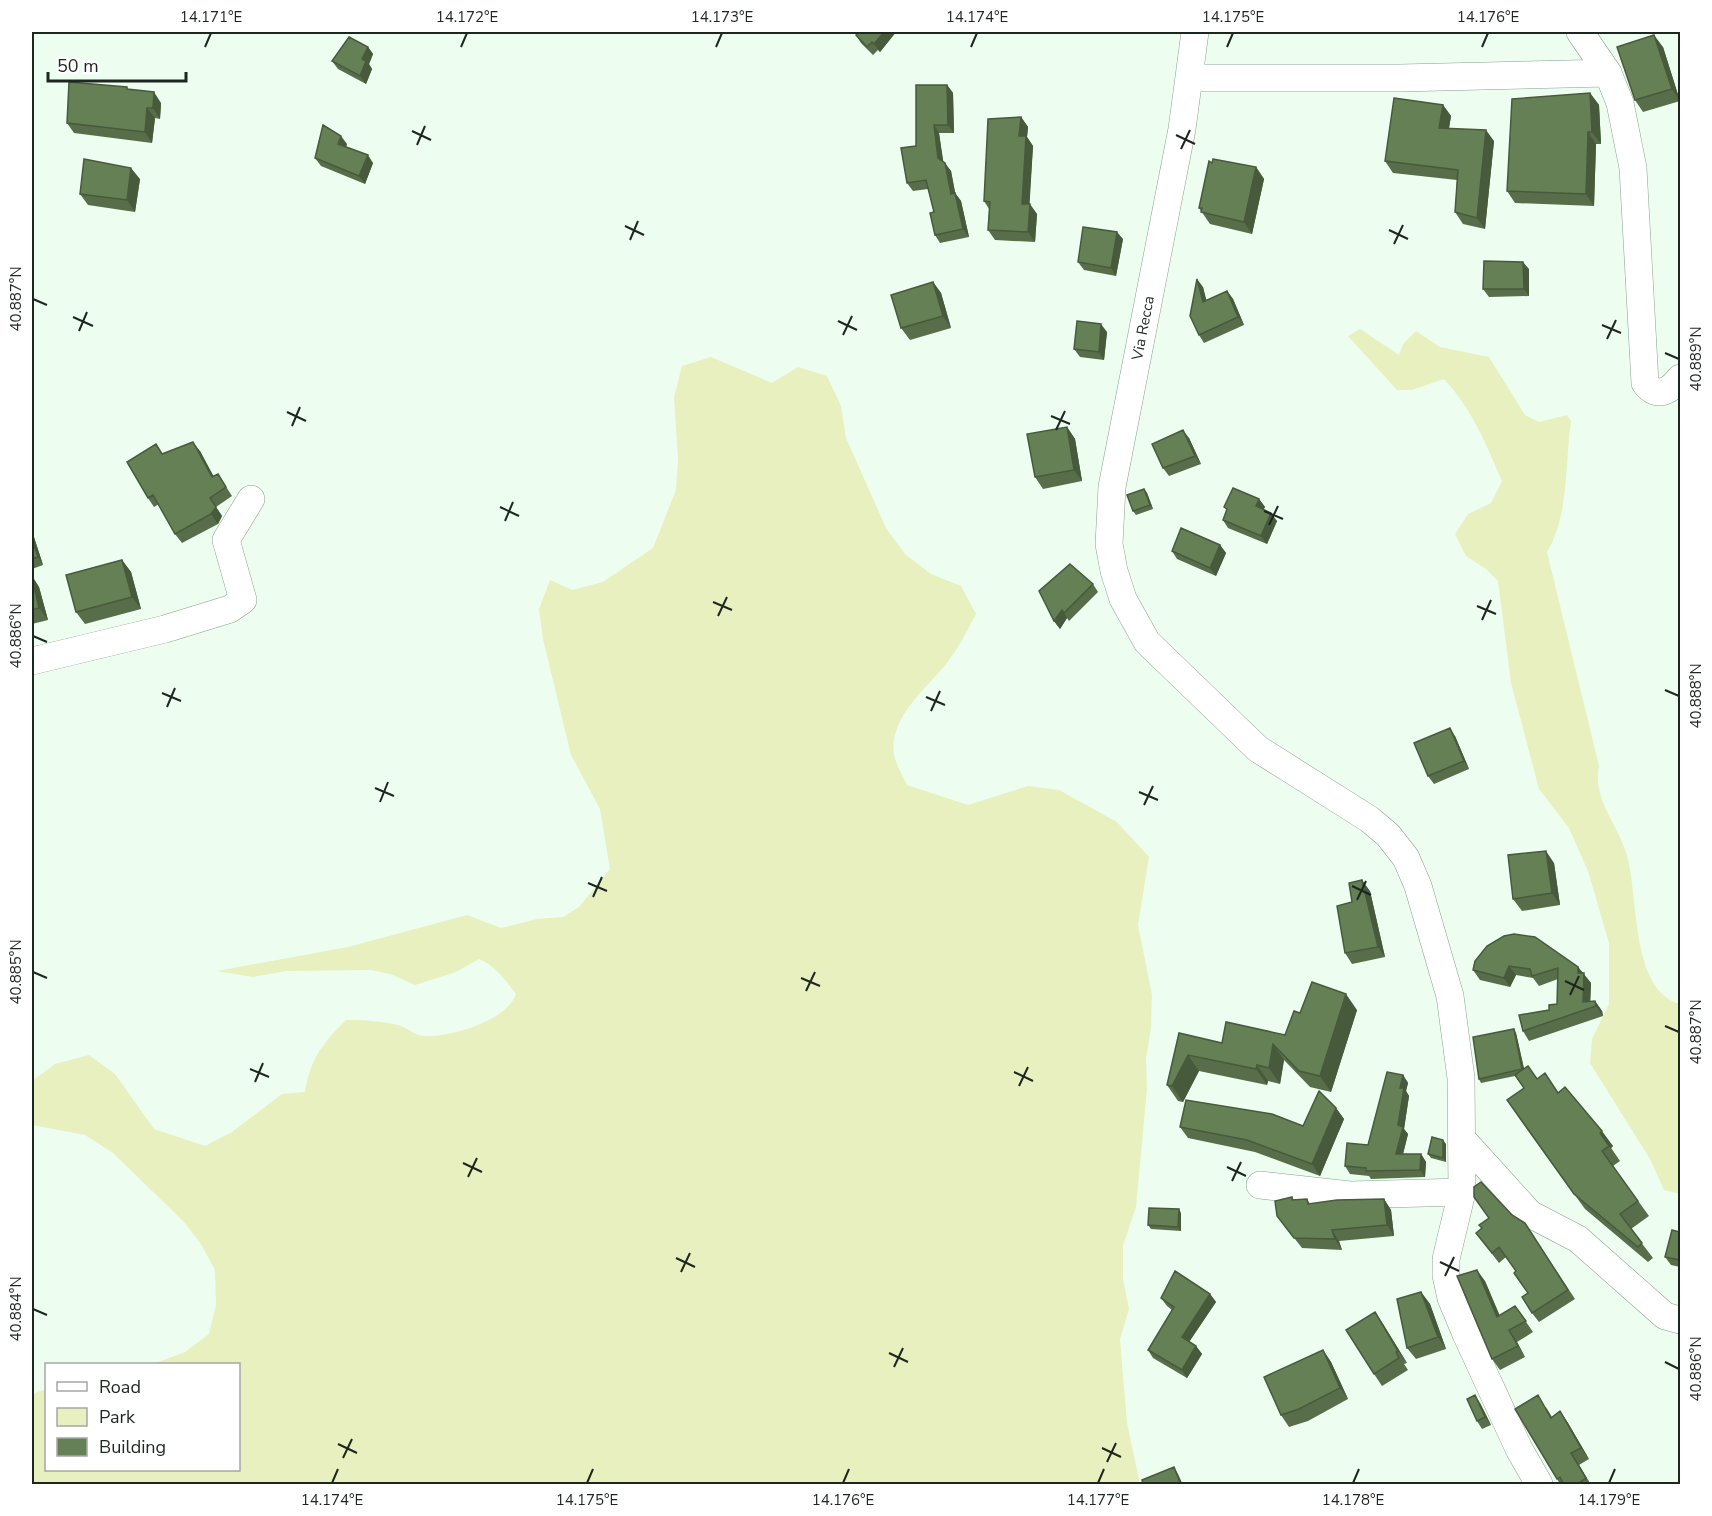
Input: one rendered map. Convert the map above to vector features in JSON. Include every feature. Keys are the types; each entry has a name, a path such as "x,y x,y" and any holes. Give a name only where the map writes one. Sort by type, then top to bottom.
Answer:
{"street":[{"name":"Via Recca","path":"1195,32 1190,78 1112,487 1109,544 1114,571 1134,621 1165,661 1258,749 1369,819 1388,835 1406,858 1418,886 1450,996 1461,1078 1462,1192 1446,1259 1446,1275 1451,1298 1520,1449 1539,1485"},
{"path":"1580,32 1608,73 1620,103 1633,168 1646,383 1653,391 1664,393 1672,388 1680,378"},
{"path":"1190,78 1400,78 1608,73"},
{"path":"32,662 165,629 230,609 243,600 226,540 251,499"},
{"path":"1463,1140 1530,1214 1578,1239 1665,1316 1680,1320"},
{"path":"1260,1185 1350,1196 1462,1192"}],"green space":[{"path":"1360,329 1399,355 1403,344 1416,331 1440,347 1489,357 1525,415 1539,422 1567,415 1571,421 1563,506 1554,538 1547,552 1599,766 1599,790 1627,856 1644,962 1652,981 1664,995 1680,1004 1680,1194 1664,1190 1650,1159 1590,1063 1592,1039 1609,1004 1609,943 1588,871 1569,828 1539,789 1511,683 1498,581 1486,569 1466,556 1455,534 1468,514 1491,503 1502,481 1484,440 1463,402 1444,379 1412,390 1397,390 1348,336"},
{"path":"711,357 772,383 798,367 827,376 841,406 846,438 886,528 905,554 931,574 961,586 976,614 952,656 908,708 896,730 894,755 907,785 968,805 1028,786 1059,790 1117,822 1149,857 1138,925 1152,995 1151,1028 1146,1058 1147,1089 1136,1207 1123,1246 1123,1279 1129,1309 1120,1339 1127,1423 1140,1484 32,1484 32,1394 45,1389 45,1471 240,1471 240,1363 156,1363 185,1352 209,1334 216,1305 215,1270 201,1244 183,1221 113,1153 85,1135 32,1125 32,1081 55,1064 89,1055 115,1074 154,1129 205,1146 232,1132 282,1094 305,1092 310,1070 319,1052 346,1020 388,1023 423,1036 434,1036 476,1026 489,1020 510,1004 516,994 495,969 479,959 456,972 415,985 393,975 372,970 286,971 253,977 217,971 348,947 467,915 501,928 537,919 563,917 579,907 610,869 600,809 571,755 543,639 539,609 550,580 572,590 603,582 653,548 676,490 678,459 674,397 682,366"}],"building":[{"path":"860,32 884,32 874,44 872,42 867,47 856,35"},
{"path":"1654,35 1672,89 1635,100 1617,47"},
{"path":"349,37 368,47 362,59 366,61 360,76 332,61"},
{"path":"69,82 127,87 127,89 154,92 153,108 147,108 145,132 67,123"},
{"path":"916,85 947,85 948,125 934,125 938,158 945,163 951,194 955,193 963,229 935,235 930,213 934,212 926,180 907,183 901,148 916,146"},
{"path":"1590,93 1592,132 1588,132 1586,194 1507,191 1512,99"},
{"path":"1394,98 1443,105 1439,128 1486,130 1477,218 1455,212 1458,170 1385,161"},
{"path":"1021,117 1019,136 1026,136 1022,204 1030,204 1028,232 988,230 990,202 984,201 988,119"},
{"path":"323,125 341,136 338,144 368,155 359,176 315,158"},
{"path":"84,159 131,168 127,200 80,194"},
{"path":"1213,159 1256,167 1244,222 1201,212 1202,208 1199,208 1209,161 1212,163"},
{"path":"1083,227 1117,232 1111,268 1078,262"},
{"path":"1484,261 1523,262 1524,289 1483,289"},
{"path":"1197,279 1203,302 1227,291 1238,317 1199,335 1190,316"},
{"path":"933,282 943,316 901,328 891,295"},
{"path":"1077,321 1101,324 1099,352 1074,349"},
{"path":"1067,427 1074,470 1035,477 1027,434"},
{"path":"1183,430 1195,456 1163,468 1152,444"},
{"path":"193,442 212,477 218,474 226,487 210,498 216,507 211,514 175,534 153,495 148,498 127,462 156,444 162,454"},
{"path":"1233,488 1259,499 1256,506 1271,513 1261,536 1223,520 1227,509 1224,507"},
{"path":"1144,489 1150,505 1133,511 1127,495"},
{"path":"1181,528 1220,545 1210,568 1172,551"},
{"path":"32,539 38,557 32,559"},
{"path":"122,560 132,597 76,612 66,575"},
{"path":"1070,564 1093,584 1064,613 1062,610 1054,621 1039,591"},
{"path":"32,578 39,608 32,610"},
{"path":"1450,728 1464,761 1428,776 1414,743"},
{"path":"1546,851 1552,893 1513,899 1508,855"},
{"path":"1362,880 1378,947 1345,953 1337,906 1352,902 1349,883"},
{"path":"1514,934 1535,937 1578,967 1578,973 1584,973 1583,1002 1595,1001 1596,1006 1523,1031 1519,1015 1549,1010 1549,1005 1557,1004 1558,968 1532,976 1530,969 1509,966 1504,978 1473,970 1475,961 1487,946 1504,936"},
{"path":"1312,982 1346,994 1320,1076 1299,1071 1273,1044 1269,1068 1257,1065 1256,1069 1188,1055 1172,1086 1167,1085 1179,1033 1222,1043 1226,1022 1285,1035 1294,1011 1300,1013"},
{"path":"1514,1029 1522,1069 1479,1079 1473,1037"},
{"path":"1528,1066 1537,1079 1545,1073 1558,1093 1565,1087 1602,1131 1600,1133 1609,1146 1602,1151 1638,1201 1620,1214 1642,1243 1638,1247 1574,1194 1507,1100 1524,1088 1515,1075"},
{"path":"1387,1072 1403,1075 1400,1088 1404,1088 1398,1125 1403,1127 1396,1154 1421,1154 1420,1170 1366,1171 1366,1168 1345,1166 1347,1143 1368,1145"},
{"path":"1319,1091 1336,1108 1312,1164 1247,1140 1180,1127 1186,1100 1272,1114 1303,1126"},
{"path":"1432,1137 1443,1140 1443,1158 1428,1154"},
{"path":"1481,1182 1512,1215 1525,1223 1568,1290 1532,1313 1522,1297 1528,1293 1514,1273 1516,1271 1499,1247 1492,1253 1476,1233 1482,1228 1479,1225 1489,1218 1474,1197 1474,1187"},
{"path":"1292,1197 1292,1200 1307,1199 1308,1204 1337,1200 1384,1199 1387,1225 1332,1230 1335,1239 1294,1238 1277,1216 1275,1201"},
{"path":"1149,1208 1179,1209 1178,1227 1148,1225"},
{"path":"1672,1230 1680,1232 1680,1260 1665,1257"},
{"path":"1477,1270 1497,1317 1515,1306 1526,1321 1509,1330 1518,1346 1492,1359 1457,1276"},
{"path":"1175,1271 1210,1294 1182,1337 1196,1346 1182,1370 1148,1350 1174,1307 1161,1298"},
{"path":"1421,1292 1438,1337 1407,1348 1397,1299"},
{"path":"1375,1312 1398,1351 1396,1352 1399,1358 1374,1374 1346,1330"},
{"path":"1323,1350 1340,1388 1299,1409 1281,1415 1264,1377"},
{"path":"1475,1395 1485,1417 1477,1421 1467,1399"},
{"path":"1538,1395 1551,1418 1560,1411 1581,1448 1571,1453 1586,1478 1576,1485 1564,1485 1560,1477 1557,1479 1515,1409"},
{"path":"1174,1467 1181,1485 1143,1485 1142,1480"}]}
